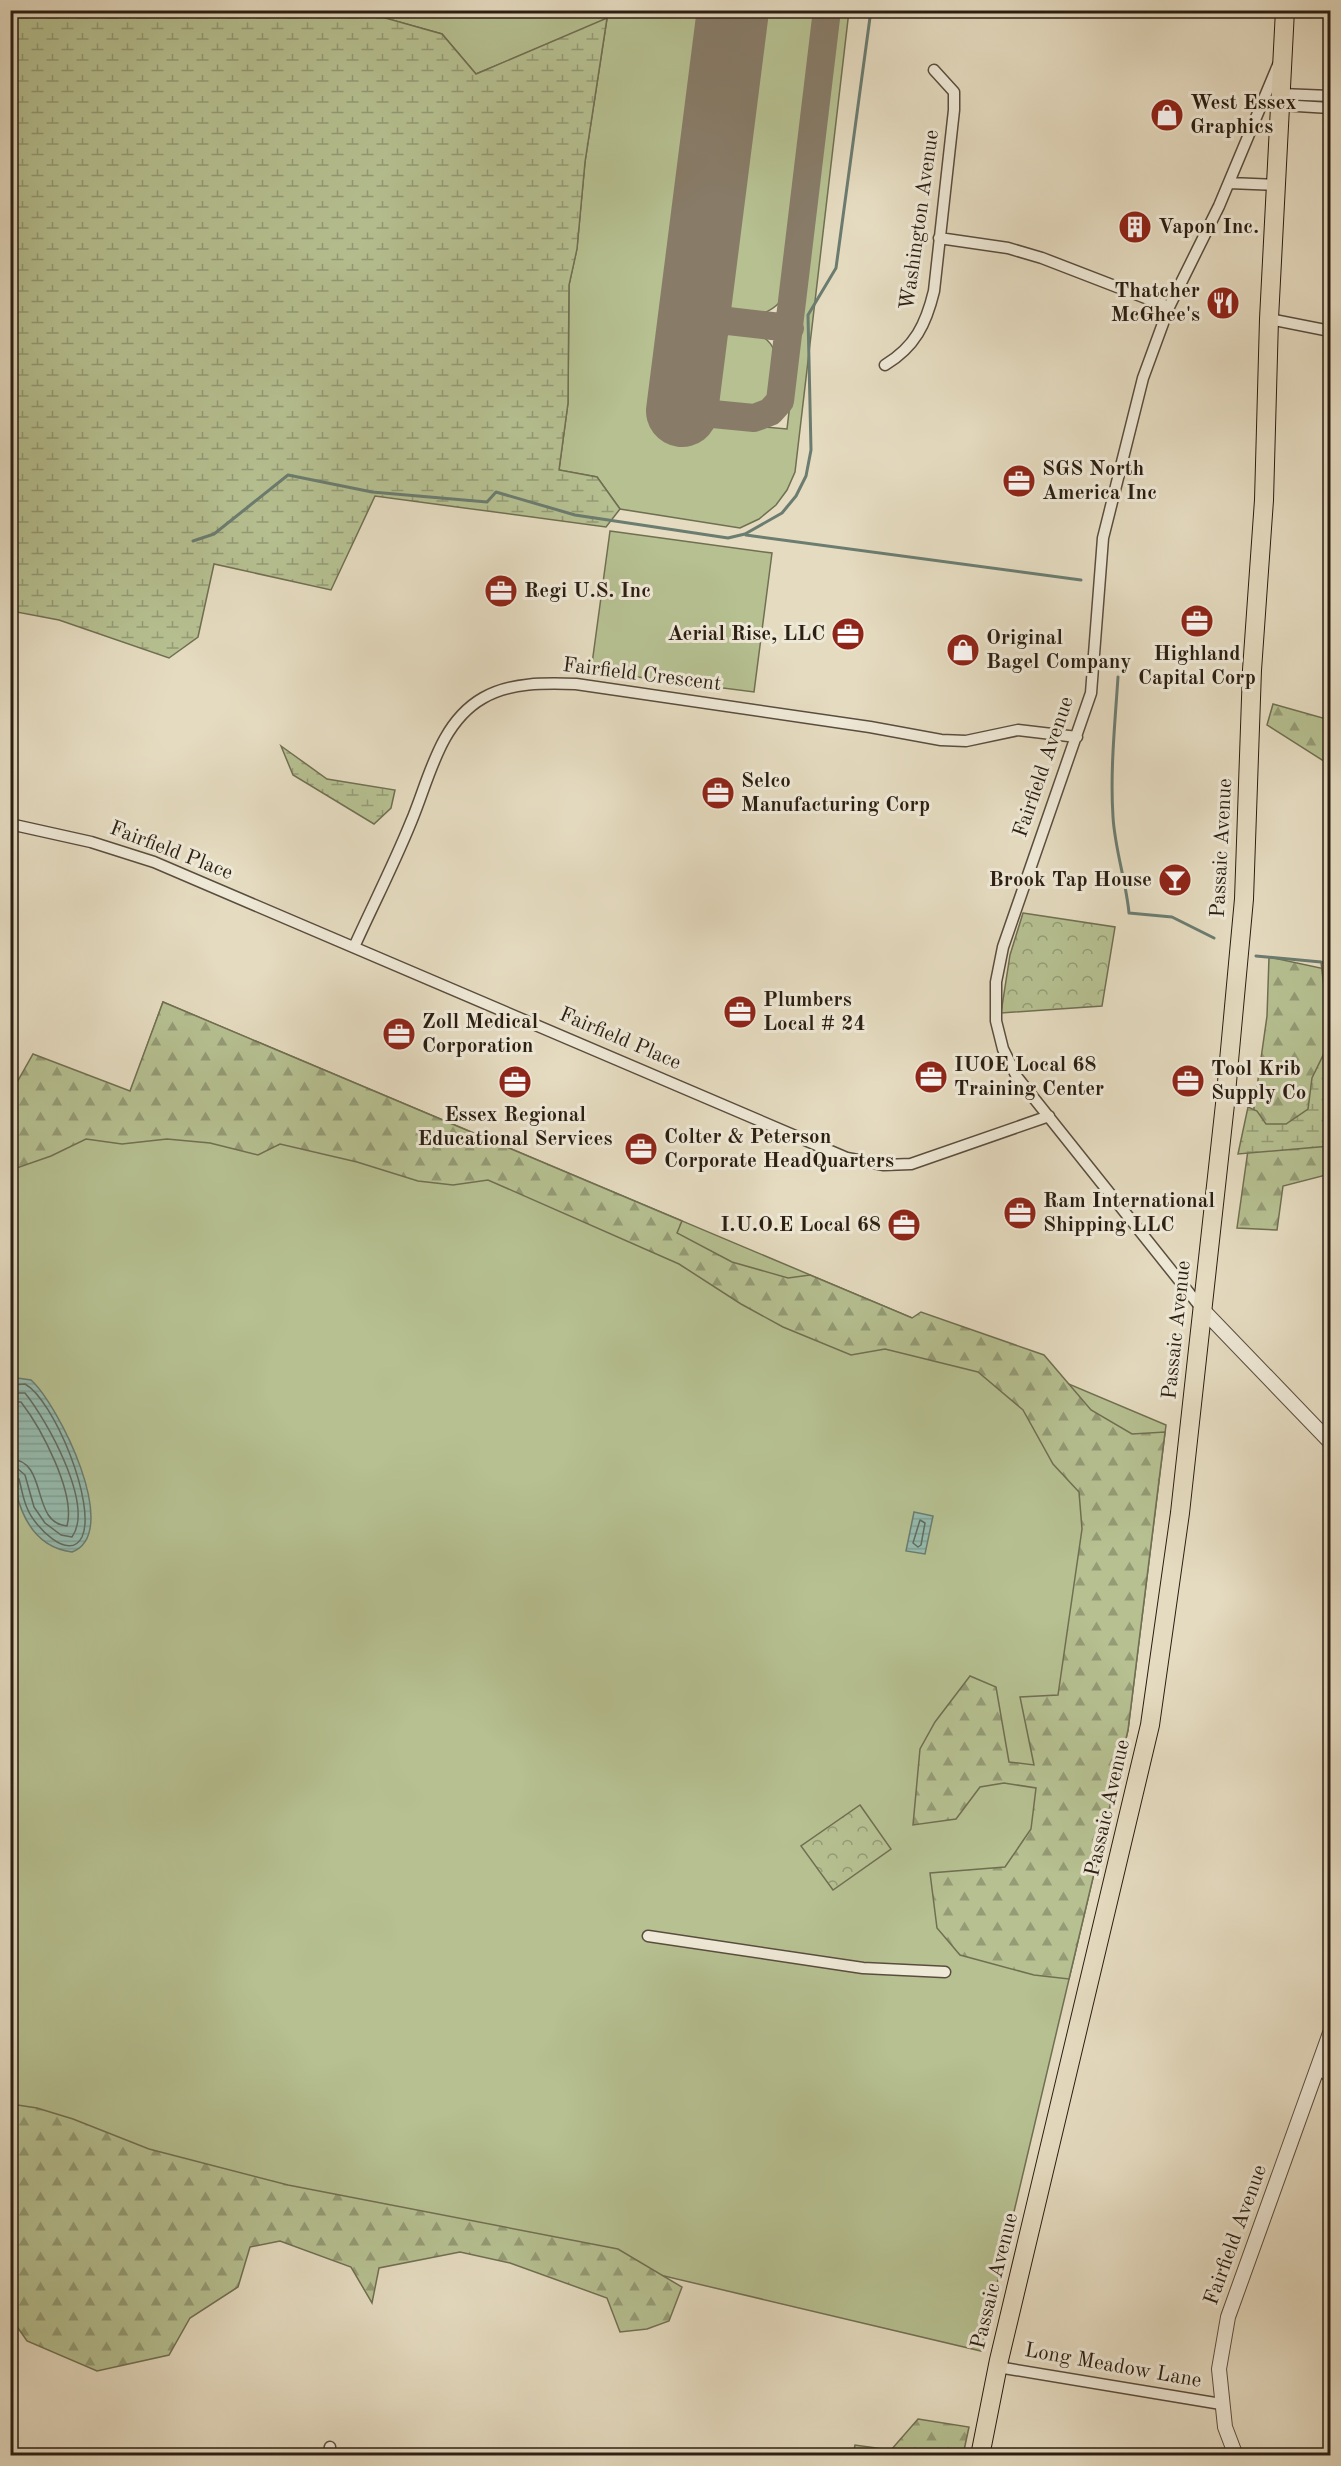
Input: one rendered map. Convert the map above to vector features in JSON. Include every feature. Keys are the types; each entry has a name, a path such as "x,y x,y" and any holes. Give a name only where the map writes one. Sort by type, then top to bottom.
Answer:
{"main road":[{"name":"Passaic Avenue","path":"980,2456 998,2367 1150,1725 1180,1513 1244,899 1254,614 1264,500 1269,319 1285,10"}],"street":[{"name":"Fairfield Avenue","path":"1283,51 1229,183 1169,307 1143,378 1102,538 1091,693 1003,947 994,1005 1001,1043 1009,1063 1026,1090 1202,1309 1330,1442"},
{"name":"Washington Avenue","path":"885,365 900,356 915,340 926,321 934,291 954,92 934,70"},
{"path":"1281,99 1330,96"},
{"path":"1281,99 1330,108"},
{"path":"1229,183 1277,185"},
{"path":"939,238 1019,251 1169,307"},
{"path":"1269,319 1330,331"},
{"name":"Fairfield Crescent","path":"354,947 411,822 443,741 460,718 482,698 503,690 531,684 576,684 870,727 941,740 966,741 1018,730 1077,737"},
{"name":"Fairfield Place","path":"10,824 91,842 154,862 847,1158 884,1165 911,1164 1049,1116"},
{"path":"648,1936 863,1968 945,1972"},
{"name":"Fairfield Avenue","path":"1236,2456 1225,2427 1219,2370 1228,2317 1325,2073 1330,2033"},
{"name":"Long Meadow Lane","path":"998,2367 1221,2404"}],"green space":[{"path":"10,11 384,11 385,18 442,34 476,74 607,18 585,162 577,249 569,285 568,403 559,470 597,477 620,509 606,527 375,496 331,590 214,564 198,637 169,658 59,620 11,611"},
{"path":"384,11 707,11 660,417 787,429 836,11 849,11 795,472 787,490 776,505 759,519 740,528 620,509 597,477 559,470 568,403 569,285 577,248 585,162 607,19 476,74 442,34 385,18"},
{"path":"748,11 817,11 781,301 761,314 751,316 732,310 725,303 717,280"},
{"path":"736,332 764,338 773,347 776,357 776,378 773,388 769,397 754,407 739,408 717,403 707,382 707,357 714,343"},
{"path":"610,531 772,553 754,692 591,671"},
{"path":"1273,704 1330,720 1330,765 1267,725"},
{"path":"281,746 327,779 395,790 391,808 374,824 293,775"},
{"path":"1023,913 1115,927 1102,1006 1001,1013 1010,955"},
{"path":"1269,957 1330,970 1330,1174 1283,1186 1277,1230 1237,1228 1267,1016"},
{"path":"1321,962 1330,966 1330,1041"},
{"path":"163,1002 1166,1425 1128,1730 981,2351 94,2141 11,2261 11,1096 119,1123"},
{"path":"163,1002 682,1221 677,1233 732,1262 788,1278 810,1275 912,1318 921,1312 1044,1355 1091,1410 1132,1434 1165,1432 1128,1730 1069,1979 1034,1975 960,1955 937,1928 930,1873 1005,1867 1031,1829 1036,1788 1004,1783 980,1787 956,1819 913,1825 920,1749 935,1722 970,1676 996,1687 1009,1762 1034,1765 1020,1697 1058,1695 1082,1529 1079,1492 1053,1464 1023,1410 978,1372 885,1349 851,1355 783,1327 741,1304 679,1264 488,1180 453,1185 418,1181 357,1162 280,1144 258,1155 210,1143 167,1139 122,1144 86,1139 51,1156 11,1170 11,1093 33,1054 130,1091"},
{"path":"1330,1041 1330,1146 1238,1154 1248,1107 1257,1111 1266,1124 1286,1124 1308,1109 1312,1078"},
{"path":"860,1805 891,1849 833,1890 801,1846"},
{"path":"11,2104 37,2108 73,2119 149,2149 288,2185 618,2249 682,2287 669,2321 647,2329 620,2332 607,2298 510,2263 460,2252 379,2268 372,2303 351,2267 280,2241 250,2247 238,2287 190,2318 169,2355 97,2371 27,2341 11,2318"},
{"path":"918,2419 969,2427 963,2455 853,2455 855,2445 891,2450"}],"water":[{"path":"17,1378 31,1380 43,1394 56,1414 81,1468 89,1496 91,1520 86,1540 72,1552 49,1544 32,1529 21,1508 14,1482 10,1428 10,1380"},
{"path":"914,1512 933,1516 925,1554 906,1551"}],"waterway":[{"path":"193,541 214,534 288,475 372,492 487,502 496,492 575,515 728,538 745,534 782,513 796,496 806,476 811,450 808,315 836,268 871,10"},
{"path":"746,535 1081,580"},
{"path":"1118,677 1112,800 1116,841 1129,913 1172,917 1214,938"},
{"path":"1256,956 1321,962 1330,966"}],"taxiway":[{"path":"682,411 754,418 770,412 780,401 827,10"},
{"path":"693,317 790,328"}],"runway":[{"path":"682,411 733,10"}],"place":[{"name":"West Essex Graphics","path":"1167,115"},
{"name":"Vapon Inc.","path":"1135,227"},
{"name":"Thatcher McGhee's","path":"1223,303"},
{"name":"SGS North America Inc","path":"1019,481"},
{"name":"Regi U.S. Inc","path":"501,591"},
{"name":"Highland Capital Corp","path":"1197,621"},
{"name":"Aerial Rise, LLC","path":"848,634"},
{"name":"Original Bagel Company","path":"963,650"},
{"name":"Selco Manufacturing Corp","path":"718,793"},
{"name":"Brook Tap House","path":"1175,880"},
{"name":"Plumbers Local # 24","path":"740,1012"},
{"name":"Zoll Medical Corporation","path":"399,1034"},
{"name":"IUOE Local 68 Training Center","path":"931,1077"},
{"name":"Tool Krib Supply Co","path":"1188,1081"},
{"name":"Essex Regional Educational Services","path":"515,1082"},
{"name":"Colter & Peterson Corporate HeadQuarters","path":"641,1149"},
{"name":"Ram International Shipping LLC","path":"1020,1213"},
{"name":"I.U.O.E Local 68","path":"904,1225"}]}
